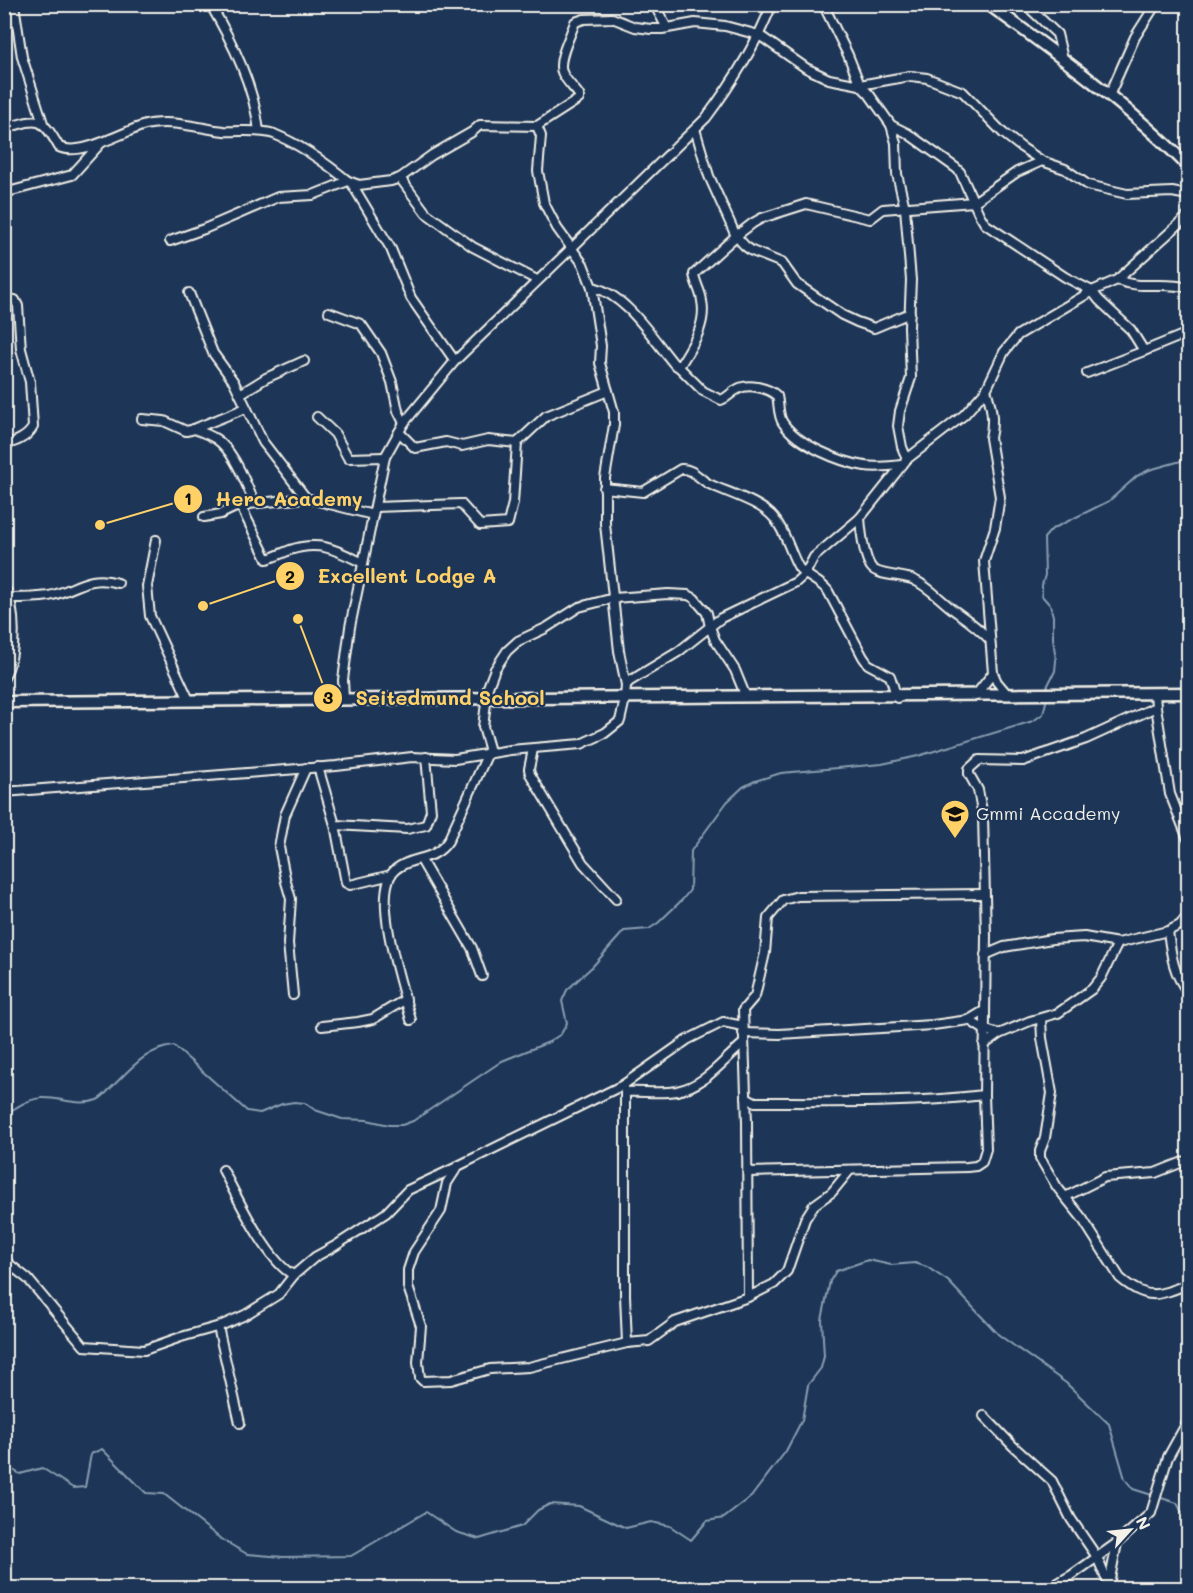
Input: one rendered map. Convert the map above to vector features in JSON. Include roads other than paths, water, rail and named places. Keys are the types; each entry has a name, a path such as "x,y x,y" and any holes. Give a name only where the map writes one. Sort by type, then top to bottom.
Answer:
{"main road":[{"path":"988,4 1109,96 1188,166"},
{"path":"4,702 897,698 1188,693"}],"street":[{"path":"14,4 22,57 43,123 51,130 62,148 101,143 143,126 165,123 223,131 259,131 278,136 317,158 350,183 391,249 411,298 455,361"},
{"path":"210,4 229,37 252,92 259,131"},
{"path":"654,4 667,28"},
{"path":"344,699 350,627 385,457 404,423 455,361 706,118 728,89 759,35 772,4"},
{"path":"823,4 860,85 891,125 896,143 897,174 905,208 911,280 909,327 911,378 900,411 898,426 905,462"},
{"path":"1025,4 1057,34 1063,59"},
{"path":"1109,96 1135,37 1156,4"},
{"path":"170,241 204,229 273,198 288,195 313,195 350,183 370,185 400,178 432,154 472,132 480,125 537,126 579,99 579,95 562,70 562,53 577,21 612,18 635,27 651,29 695,22 725,26 759,35 818,74 829,79 860,85 910,76 927,78 966,94 1004,133 1042,161 1065,170 1088,185 1115,193 1172,192 1188,195"},
{"path":"4,129 27,122 43,123"},
{"path":"891,125 907,133 956,168 985,224 1065,277 1092,291 1131,330 1144,351"},
{"path":"4,792 318,767 396,758 455,759 488,753 581,744 600,736 620,721 626,685 619,651 605,524 604,488 615,419 600,363 601,346 592,287 583,264 571,250 544,203 538,171 541,136 537,126"},
{"path":"695,129 709,176 736,236 752,252 782,263 797,284 842,315 857,322 874,327 910,314"},
{"path":"4,193 72,175 101,143"},
{"path":"679,367 700,330 704,314 694,274 736,236 762,218 806,204 870,219 884,209 974,202 1017,172 1042,161"},
{"path":"410,190 412,169"},
{"path":"400,178 426,213 473,247 537,280"},
{"path":"626,685 678,652 731,612 786,588 805,574 814,557 860,518 905,462 964,415 986,390 1004,352 1018,335 1092,291 1117,280 1188,216"},
{"path":"1117,280 1131,285 1174,285 1188,288"},
{"path":"592,287 602,290 633,312 674,364 703,392 721,400 740,387 748,386 770,391 777,396 781,419 802,441 843,461 865,466 905,462"},
{"path":"189,293 218,362 229,374 271,454 306,498"},
{"path":"4,299 15,300 18,306 21,349 30,382 33,428 30,433 17,441 4,445"},
{"path":"329,312 361,324 381,353 387,364 398,411 404,423"},
{"path":"1087,373 1188,333"},
{"path":"240,394 266,378 304,361"},
{"path":"986,390 992,408 990,438 1000,497 995,528 984,561 993,673 1008,695"},
{"path":"204,517 221,514 240,505 306,498 374,511 461,504 480,525 508,523 513,503 517,443 546,416 608,391"},
{"path":"142,420 164,421 186,431 246,408"},
{"path":"317,417 335,434 348,459 385,457"},
{"path":"194,429 222,444 231,456 255,503"},
{"path":"399,432 415,448 446,442 462,446 488,440 517,443"},
{"path":"604,488 643,492 681,470 691,471 708,483 725,489 772,516 793,557 805,574 822,584 828,591 862,657 868,664 890,676 897,698"},
{"path":"240,505 267,560 301,547 318,545 332,548 363,563"},
{"path":"860,518 870,567 875,572 918,581 976,624 990,640"},
{"path":"156,540 147,586 150,616 189,700"},
{"path":"10,598 51,595 88,581 104,579 118,584"},
{"path":"4,585 10,598 13,627 13,658 4,678"},
{"path":"411,1020 389,936 385,896 387,883 397,868 437,853 447,841 488,753 489,748 483,727 488,687 495,669 518,640 546,628 579,607 614,598 668,594 688,595 703,606 707,613 710,627 721,650 735,670 746,697"},
{"path":"975,696 993,673"},
{"path":"1155,693 1170,794 1188,838"},
{"path":"748,1172 967,1167 976,1166 982,1162 986,1149 983,1029 986,936 983,816 978,790 969,774 969,769 979,760 1023,761 1086,739 1156,707"},
{"path":"533,749 530,774 583,863 616,899"},
{"path":"335,825 407,829 426,825 431,812 426,757"},
{"path":"318,767 335,825 347,884 391,875"},
{"path":"293,995 288,943 291,899 279,847 285,815 306,768"},
{"path":"421,860 472,948 482,976"},
{"path":"4,1260 28,1279 81,1342 88,1347 144,1350 181,1336 218,1327 270,1301 279,1294 294,1275 315,1257 386,1213 408,1190 624,1089 687,1040 743,1010 755,996 765,953 768,918 783,900 798,896 984,894"},
{"path":"985,955 1004,946 1052,939 1084,937 1118,943 1168,931 1180,926 1188,916"},
{"path":"1168,931 1171,959 1176,974 1188,992"},
{"path":"986,936 1004,946"},
{"path":"984,1046 999,1034 1058,1013 1092,989 1101,978 1118,943"},
{"path":"322,1026 373,1019 406,999"},
{"path":"743,1010 748,1172 748,1297"},
{"path":"723,1022 743,1030 779,1034 969,1020 984,1011"},
{"path":"1041,1019 1042,1038 1052,1093 1040,1158 1057,1187 1082,1218 1120,1278 1138,1292 1161,1293 1188,1284"},
{"path":"969,1020 983,1029 999,1034"},
{"path":"624,1089 668,1092 685,1089 707,1077 744,1043"},
{"path":"624,1089 627,1344"},
{"path":"746,1097 755,1102 913,1101 984,1095"},
{"path":"746,1111 755,1102"},
{"path":"1065,1197 1105,1177 1155,1173 1188,1160"},
{"path":"458,1166 447,1183 441,1211 414,1252 408,1270 408,1287 420,1326 418,1362 420,1378 423,1381 451,1380 490,1369 529,1367 649,1341 675,1322 748,1297 774,1284 787,1271 805,1218 814,1205 832,1192 850,1170"},
{"path":"223,1170 259,1237 284,1270 294,1275"},
{"path":"218,1327 240,1423"},
{"path":"984,1416 1012,1446 1052,1481 1071,1519 1097,1557 1110,1586"},
{"path":"1049,1588 1072,1575 1117,1543 1147,1518 1153,1509 1168,1457 1188,1422"},
{"path":"1110,1586 1117,1543"}],"waterway":[{"path":"1045,691 1055,671 1056,661 1053,616 1050,605 1042,596 1045,575 1044,538 1052,529 1109,501 1137,476 1149,470 1188,459"},
{"path":"4,1116 31,1100 49,1098 76,1102 97,1100 148,1055 174,1046 247,1111 260,1113 294,1102 305,1103 315,1110 342,1119 367,1120 389,1125 402,1125 413,1121 502,1061 549,1042 561,1034 567,1023 562,1001 567,990 593,966 624,931 649,929 683,899 690,890 691,851 727,802 743,787 781,773 882,764 918,756 1033,721 1043,714 1046,702"},
{"path":"4,1465 20,1474 42,1468 73,1488 85,1487 91,1454 102,1449 146,1493 164,1494 221,1539 247,1554 283,1557 351,1556 426,1512 456,1532 479,1539 522,1526 538,1510 550,1504 579,1506 626,1528 651,1522 670,1526 691,1540 707,1521 724,1518 751,1497 786,1451 802,1420 808,1385 821,1368 824,1356 822,1320 830,1281 836,1271 868,1260 891,1265 915,1263 927,1267 948,1281 999,1335 1066,1383 1109,1424 1125,1479 1133,1489 1177,1503 1188,1524"}],"place":[{"name":"Hero Academy","path":"100,525"},
{"name":"Excellent Lodge A","path":"203,606"},
{"name":"Seitedmund School","path":"298,619"},
{"name":"Gmmi Accademy","path":"955,840"}]}
